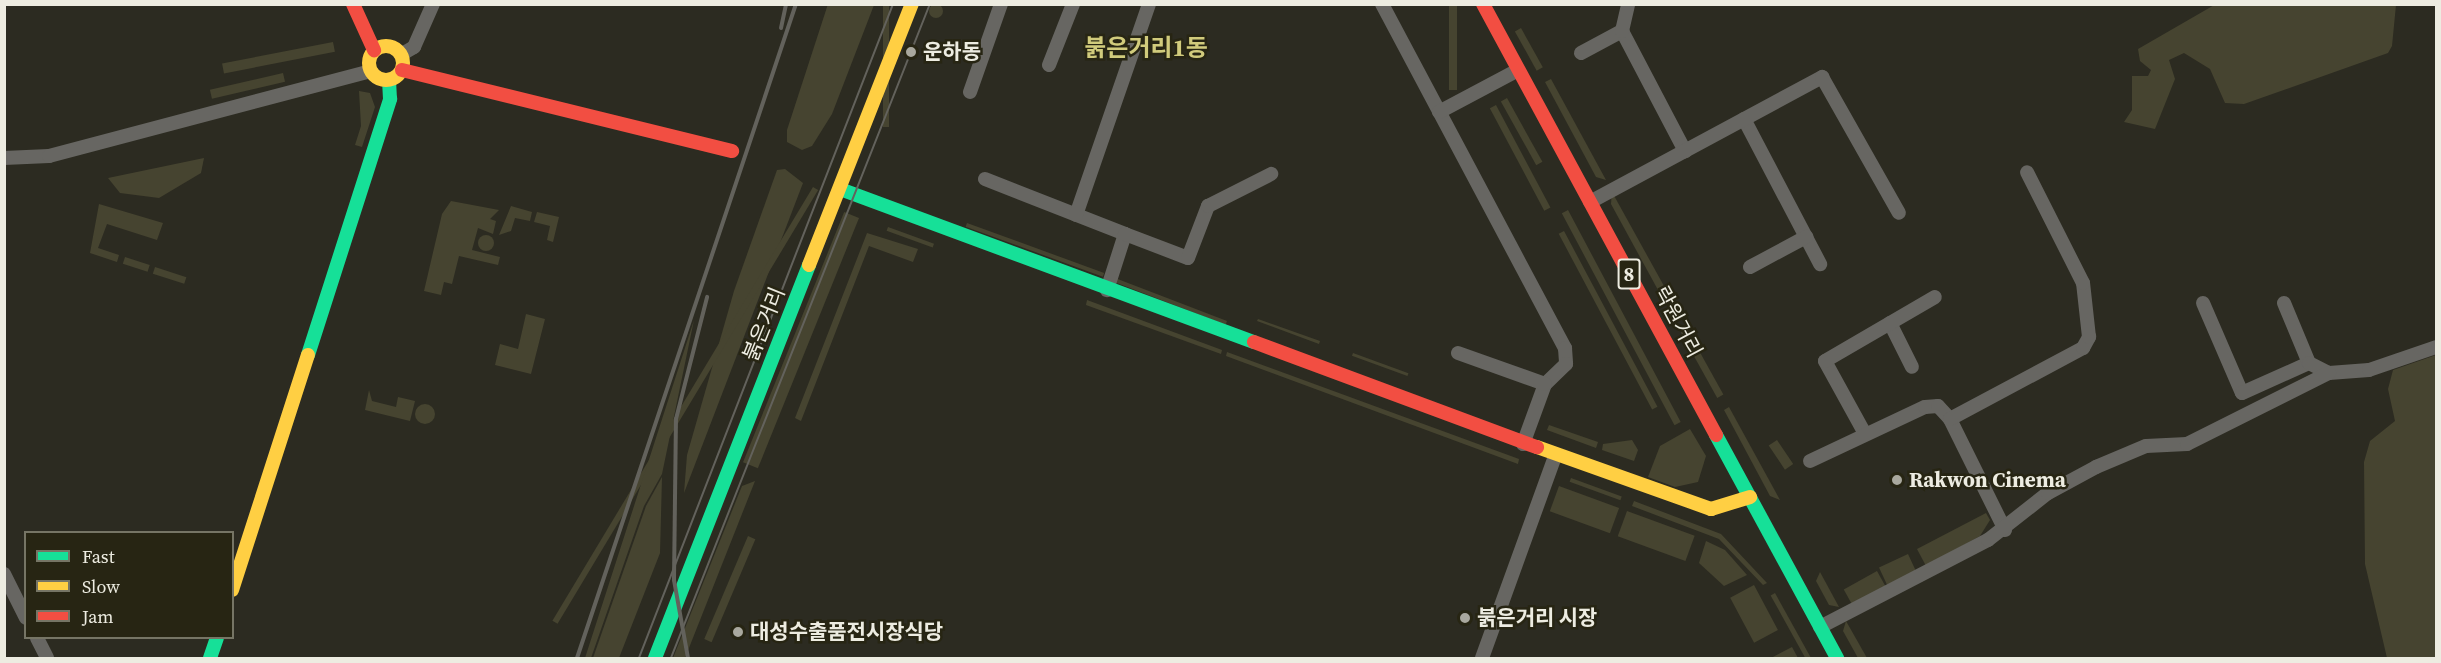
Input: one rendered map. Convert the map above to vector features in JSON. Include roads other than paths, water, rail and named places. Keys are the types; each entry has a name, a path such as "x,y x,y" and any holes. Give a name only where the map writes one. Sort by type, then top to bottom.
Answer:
{"street":[{"path":"353,4 374,50 371,71"},
{"path":"402,54 414,47 434,4"},
{"name":"붉은거리","path":"655,658 912,4"},
{"path":"970,92 1001,4"},
{"path":"1049,65 1072,4"},
{"path":"1076,215 1149,4"},
{"path":"1382,4 1565,348 1566,364 1545,384 1523,444"},
{"name":"락원거리","path":"1483,4 1837,658"},
{"path":"1628,4 1622,31 1685,151"},
{"path":"1581,53 1622,31"},
{"path":"374,50 389,45 402,54"},
{"path":"402,54 402,70"},
{"path":"390,80 402,70"},
{"path":"402,70 732,151"},
{"path":"1439,112 1518,70"},
{"path":"4,158 50,156 371,71 390,80"},
{"path":"1590,202 1822,77 1899,213"},
{"path":"234,584 390,99 390,80"},
{"path":"1744,119 1820,264"},
{"path":"1950,419 2083,348 2089,337 2083,283 2027,172"},
{"path":"985,179 1188,258 1209,206 1271,174"},
{"path":"840,189 1555,456 1711,509 1750,497"},
{"path":"1107,290 1125,234"},
{"path":"1750,267 1806,237"},
{"path":"1864,432 1825,361 1935,297"},
{"path":"2203,303 2242,393 2308,363"},
{"path":"2284,303 2308,363 2329,373"},
{"path":"1890,323 1912,368"},
{"path":"1820,627 2005,530 2019,512 2048,493 2124,453 2187,444 2329,373 2368,370 2436,347"},
{"path":"1458,353 1545,384"},
{"path":"1810,461 1864,432 1925,407 1938,406 1950,419 2005,530"},
{"path":"1482,658 1555,456"},
{"path":"4,574 24,614"},
{"path":"38,639 47,658"},
{"path":"210,658 217,639"}],"tram line":[{"path":"639,658 893,4"},
{"path":"671,658 930,4"}],"railway":[{"path":"781,28 786,4"},
{"path":"577,658 796,4"},
{"path":"688,658 674,580 676,419 707,297"}],"place":[{"name":"운하동","path":"911,52"},
{"name":"Rakwon Cinema","path":"1897,480"},
{"name":"붉은거리 시장","path":"1465,618"},
{"name":"대성수출품전시장식당","path":"738,632"}],"district":[{"name":"붉은거리1동","path":"1146,48"}]}
